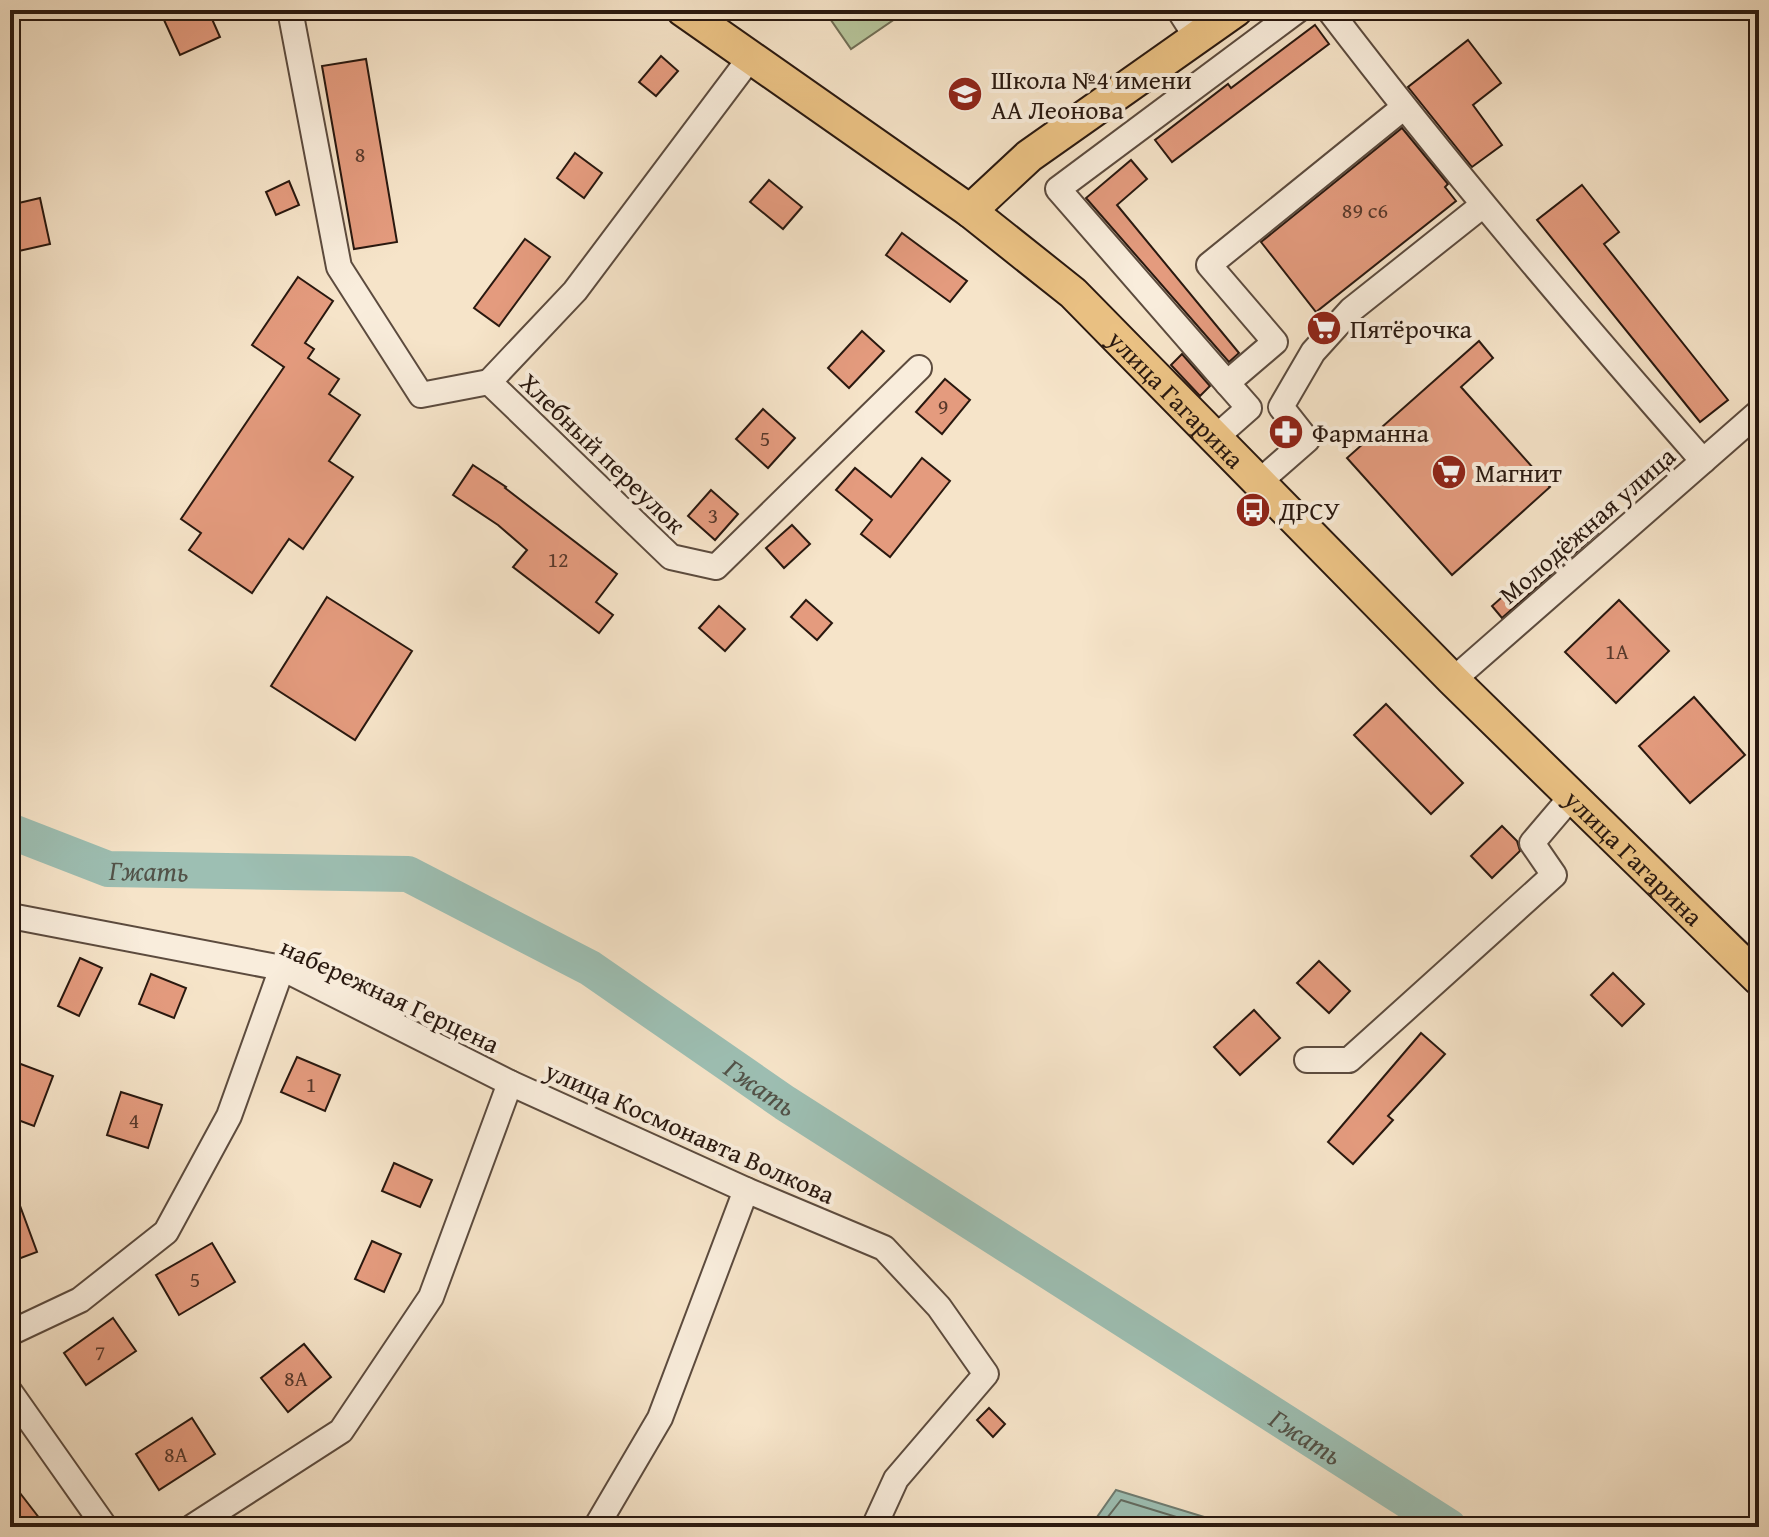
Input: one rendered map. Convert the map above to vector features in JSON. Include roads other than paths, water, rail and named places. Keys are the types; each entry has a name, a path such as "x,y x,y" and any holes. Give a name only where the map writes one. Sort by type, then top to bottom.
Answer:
{"main road":[{"name":"улица Гагарина","path":"683,10 970,211 1073,293 1259,482 1418,634 1453,680 1759,979"},
{"path":"970,211 1029,156 1236,10"}],"street":[{"path":"290,10 339,267 421,395 489,382"},
{"path":"1179,10 1197,38"},
{"path":"1215,438 1249,408 1058,189 1298,10"},
{"path":"1329,10 1403,108 1483,205 1703,461"},
{"name":"Хлебный переулок","path":"750,58 575,291 489,382 671,557 716,567 919,368"},
{"path":"1227,383 1275,342 1209,265 1403,108"},
{"path":"1259,482 1307,440 1281,407 1313,352 1351,310 1483,205"},
{"name":"Молодёжная улица","path":"1453,680 1759,412"},
{"path":"1307,1060 1349,1060 1554,875 1532,843 1572,796"},
{"name":"набережная Герцена","path":"12,921 282,968 510,1083"},
{"path":"10,1333 80,1300 166,1232 229,1116 282,968"},
{"name":"улица Космонавта Волкова","path":"192,1527 341,1431 431,1297 510,1083 746,1190 884,1248 939,1307 986,1374 896,1479 874,1527"},
{"path":"596,1527 660,1418 746,1190"},
{"path":"10,1392 105,1527"}],"water":[{"path":"1116,1490 1237,1527 1090,1527"}],"waterway":[{"name":"Гжать","path":"10,831 108,869 408,874 590,968 785,1103 1449,1527"}],"place":[{"name":"Школа №4 имени АА Леонова","path":"965,94"},
{"name":"Пятёрочка","path":"1324,328"},
{"name":"Фарманна","path":"1286,432"},
{"name":"Магнит","path":"1449,472"},
{"name":"ДРСУ","path":"1253,510"}]}
